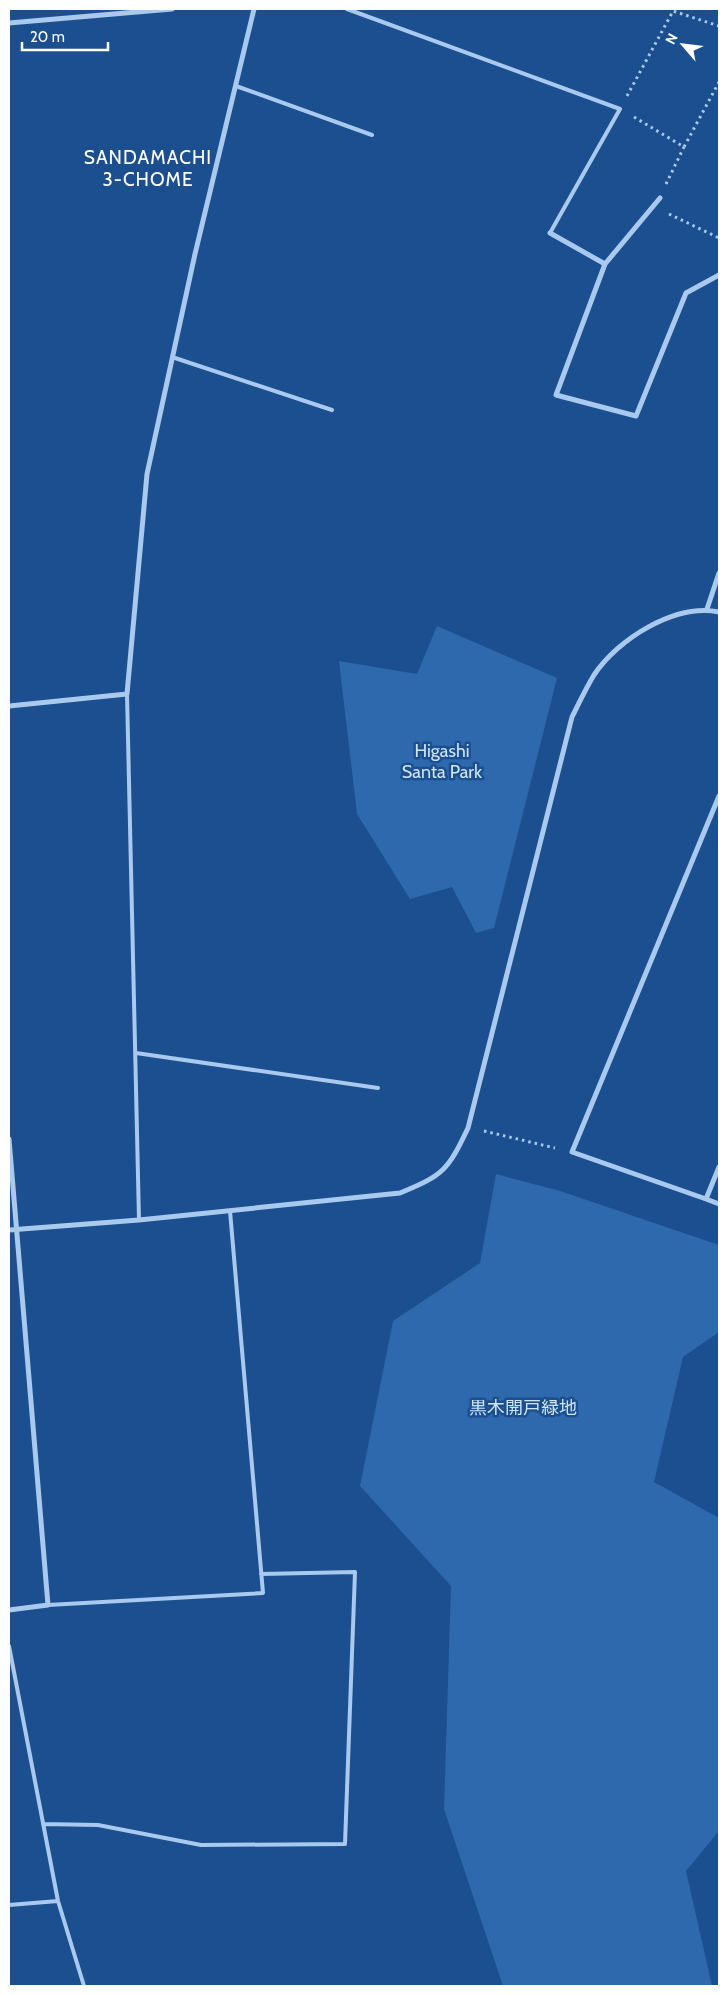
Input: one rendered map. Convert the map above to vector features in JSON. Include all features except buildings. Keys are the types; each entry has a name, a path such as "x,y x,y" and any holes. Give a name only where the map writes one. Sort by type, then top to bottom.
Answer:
{"street":[{"path":"9,23 172,9"},
{"path":"9,706 127,694 147,474 172,357 254,9"},
{"path":"660,198 605,264 556,395 636,416 686,294 719,275"},
{"path":"550,233 605,264"},
{"path":"707,609 719,573"},
{"path":"9,1230 139,1220 400,1192 429,1181 452,1162 468,1128 572,717 594,675 619,646 651,625 685,613 707,609 719,612"},
{"path":"719,796 572,1152 719,1204"},
{"path":"9,1139 48,1605 9,1610"},
{"path":"706,1199 719,1168"}],"lane":[{"path":"347,9 620,109 550,233"},
{"path":"236,86 372,135"},
{"path":"172,357 332,410"},
{"path":"127,694 139,1220"},
{"path":"136,1053 378,1088"},
{"path":"48,1605 262,1593 230,1211"},
{"path":"42,1824 98,1825 201,1845 345,1844 355,1572 261,1574"},
{"path":"9,1646 58,1901 84,1986"},
{"path":"9,1905 58,1901"}],"path":[{"path":"684,147 620,109 673,11 719,26"},
{"path":"660,198 684,147 719,82"},
{"path":"652,206 719,238"},
{"path":"468,1128 572,1152"}],"green space":[{"name":"Higashi Santa Park","path":"437,626 557,678 494,928 476,933 452,887 410,899 357,814 339,661 417,674"},
{"name":"黒木開戸緑地","path":"496,1174 560,1191 719,1245 719,1332 683,1357 654,1482 719,1518 719,1831 686,1871 712,1986 503,1986 444,1809 451,1586 360,1486 393,1321 480,1263"}],"district":[{"name":"SANDAMACHI 3-CHOME","path":"148,168"}]}
